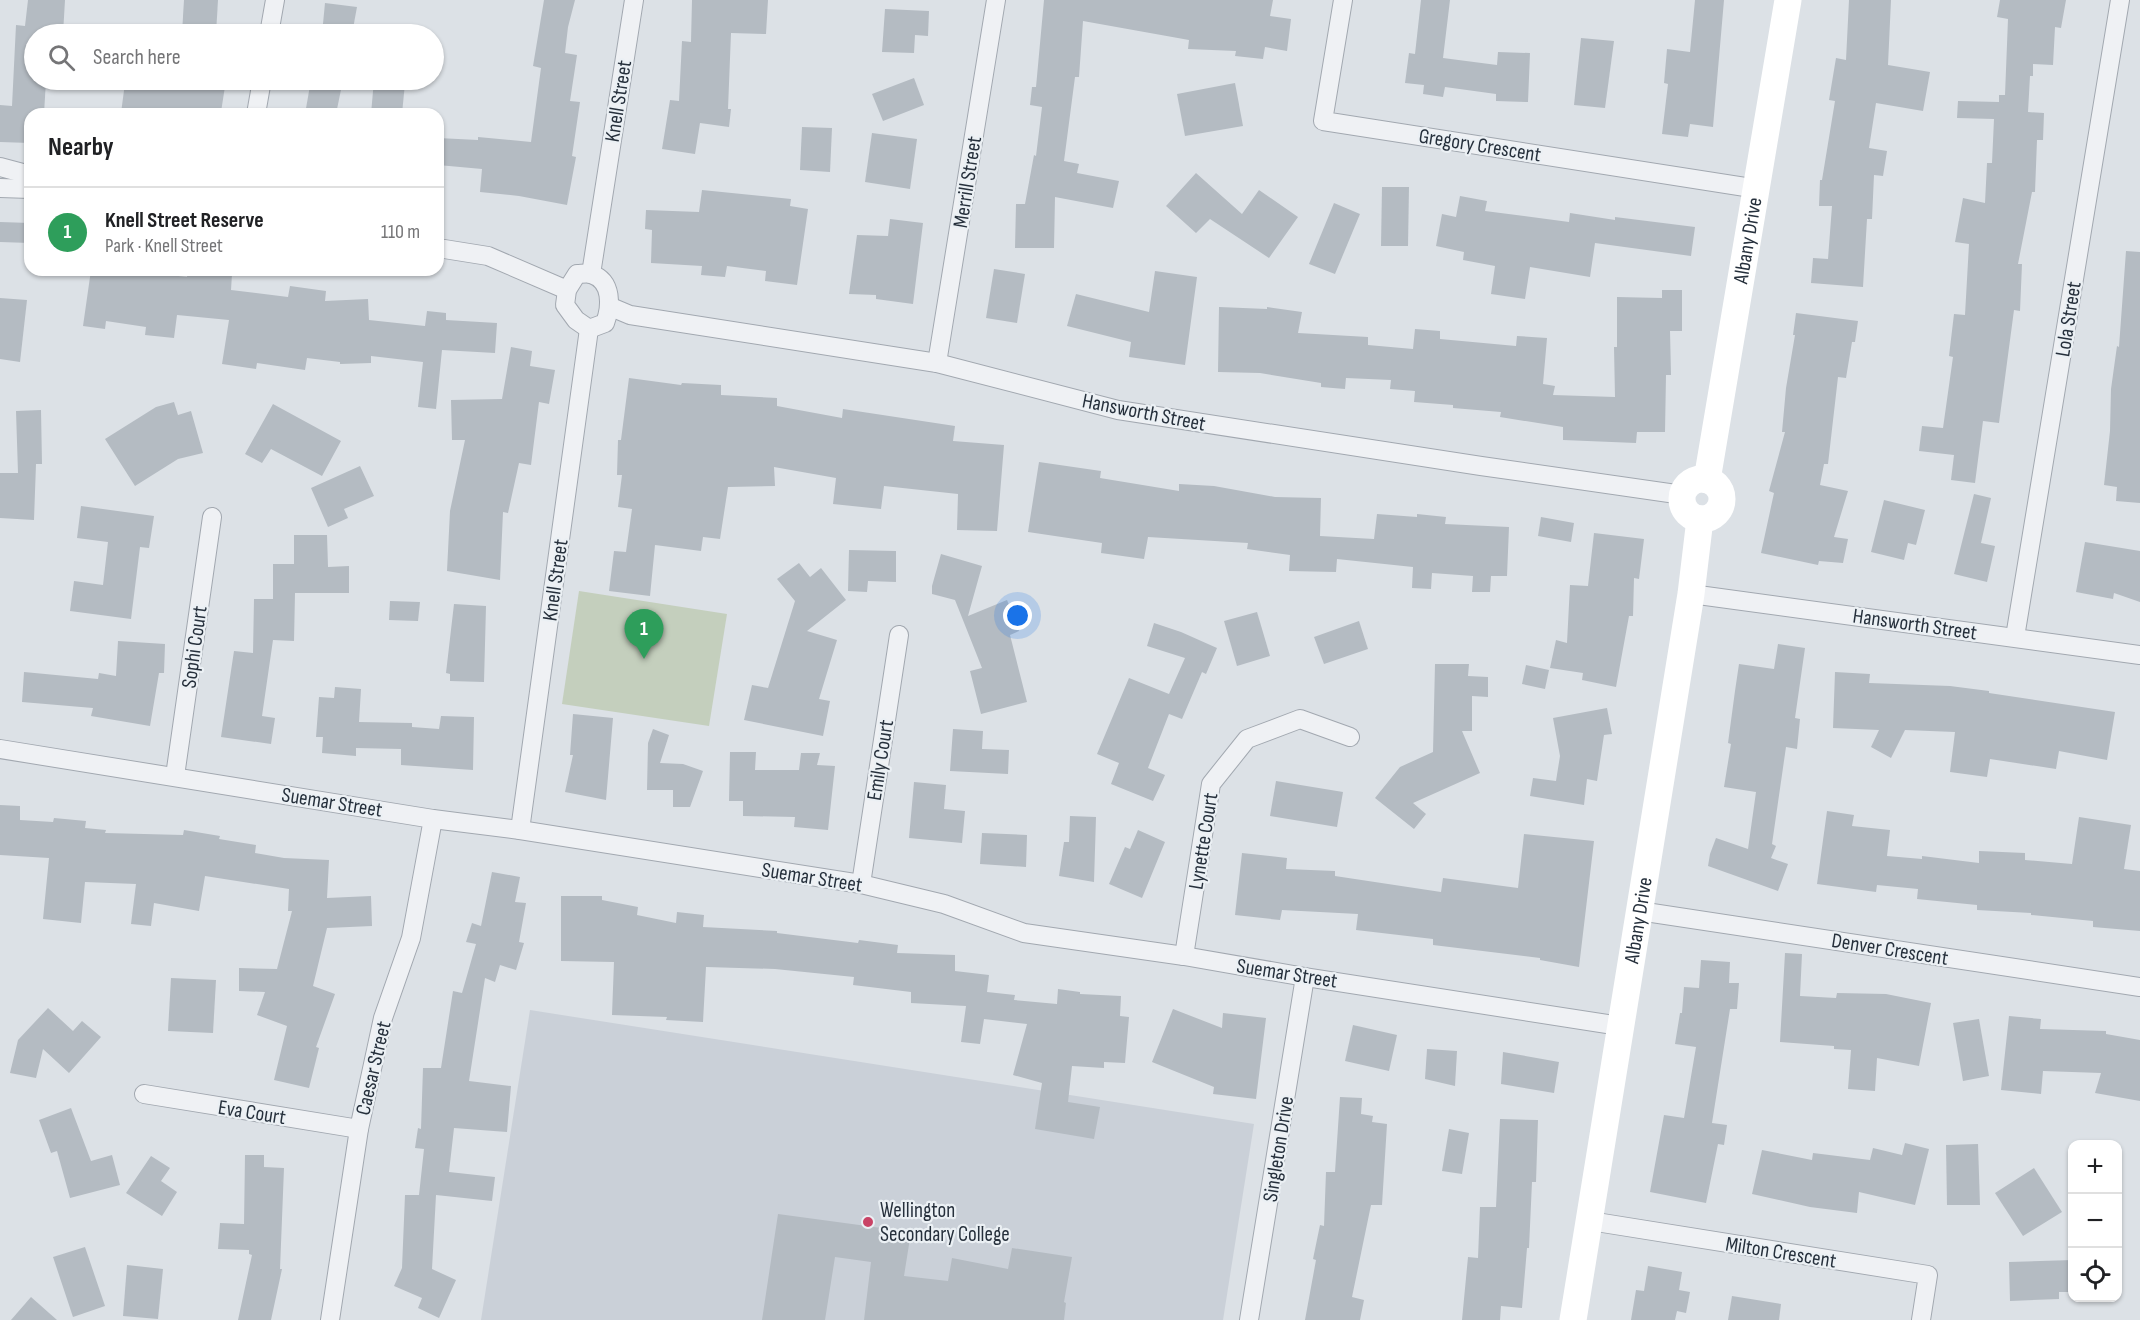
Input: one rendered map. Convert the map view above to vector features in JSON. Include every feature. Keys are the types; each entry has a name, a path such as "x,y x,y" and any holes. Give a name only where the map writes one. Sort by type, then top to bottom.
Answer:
{"street":[{"path":"271,24 275,0"},
{"name":"Knell Street","path":"591,274 633,0"},
{"name":"Merrill Street","path":"937,363 996,0"},
{"name":"Gregory Crescent","path":"1343,0 1323,121 1758,189"},
{"name":"Albany Drive","path":"1707,480 1758,189 1788,0"},
{"name":"Lola Street","path":"2015,637 2120,0"},
{"path":"257,108 260,90"},
{"path":"0,167 24,173"},
{"path":"0,188 24,189"},
{"path":"444,249 488,256 567,291"},
{"path":"577,274 591,274 602,281 611,307 605,323 589,329 576,320 566,305 567,291 577,274"},
{"name":"Hansworth Street","path":"611,307 630,315 937,363 1118,410 1683,495"},
{"name":"Knell Street","path":"520,830 589,329"},
{"path":"1707,480 1713,482 1721,492 1721,506 1713,516 1700,519 1688,513 1683,502 1683,495 1685,489 1694,481 1707,480"},
{"name":"Sophi Court","path":"175,776 212,517"},
{"name":"Albany Drive","path":"1573,1320 1691,594 1700,519"},
{"name":"Hansworth Street","path":"1691,594 2140,655"},
{"name":"Emily Court","path":"861,884 899,635"},
{"name":"Lynette Court","path":"1184,956 1211,784 1247,739 1300,719 1350,737"},
{"name":"Suemar Street","path":"0,749 433,819 520,830 861,884 944,904 1024,933 1184,956 1620,1026"},
{"name":"Caesar Street","path":"330,1320 359,1129 383,1018 411,938 433,819"},
{"name":"Denver Crescent","path":"1639,911 2140,987"},
{"name":"Singleton Drive","path":"1249,1320 1305,977"},
{"name":"Eva Court","path":"144,1094 359,1129"},
{"name":"Milton Crescent","path":"1590,1221 1928,1275 1921,1320"}],"shaded area":[{"name":"Wellington Secondary College","path":"530,1010 1254,1124 1223,1320 481,1320"}],"green space":[{"path":"579,591 727,614 709,726 562,704"}],"building":[{"path":"28,0 65,0 64,24 25,24"},
{"path":"184,0 218,0 217,24 183,24"},
{"path":"544,0 575,0 568,27 565,53 577,55 570,101 580,102 572,156 576,157 567,205 519,196 480,192 482,169 444,166 444,138 478,140 478,137 531,142 541,68 533,66"},
{"path":"692,0 768,0 766,34 731,33 729,127 700,123 695,154 662,149 670,100 679,101 682,41 691,42"},
{"path":"1044,0 1273,0 1270,16 1291,19 1287,51 1265,47 1263,59 1235,56 1236,51 1188,49 1189,40 1083,21 1079,77 1075,77 1064,161 1079,164 1077,173 1119,181 1113,208 1055,197 1054,248 1015,248 1016,204 1025,204 1034,155 1036,156 1042,107 1030,105 1032,87 1036,87"},
{"path":"1421,0 1450,0 1443,58 1497,65 1498,52 1530,53 1528,102 1496,101 1496,94 1445,87 1443,97 1423,94 1424,85 1405,83 1409,53 1415,54"},
{"path":"1695,0 1724,0 1713,127 1690,124 1688,137 1662,134 1668,84 1664,83 1667,49 1690,52"},
{"path":"1849,0 1891,0 1888,65 1930,72 1923,111 1876,103 1869,148 1887,151 1883,176 1874,175 1872,219 1867,219 1863,287 1811,283 1813,258 1828,259 1832,206 1819,206 1820,180 1822,180 1835,101 1829,100 1836,58 1846,60"},
{"path":"2000,0 2066,0 2061,28 2055,27 2053,65 2033,64 2033,76 2030,76 2028,112 2044,113 2043,140 2037,140 2035,192 2032,192 2018,264 2022,264 2020,311 2014,310 1999,423 1983,421 1975,483 1951,480 1954,455 1919,451 1922,426 1943,428 1953,357 1949,356 1954,314 1965,315 1969,244 1955,242 1963,198 1985,203 1987,163 1992,163 1994,119 1957,118 1958,101 1999,102 1999,95 2005,95 2008,19 1997,17"},
{"path":"325,3 357,7 354,24 323,24"},
{"path":"885,9 929,11 928,36 915,35 914,53 882,52"},
{"path":"16,25 24,26 24,90 45,90 44,108 24,108 24,143 0,142 0,105 12,106"},
{"path":"1581,38 1614,41 1605,108 1574,105"},
{"path":"914,78 924,105 883,121 872,94"},
{"path":"1235,83 1243,126 1185,136 1177,94"},
{"path":"124,90 224,90 222,108 122,108"},
{"path":"309,90 341,90 337,108 306,108"},
{"path":"373,90 404,90 403,108 372,108"},
{"path":"802,127 832,128 830,172 800,170"},
{"path":"872,133 917,139 910,189 865,182"},
{"path":"1196,173 1242,214 1259,190 1298,217 1269,258 1210,219 1196,233 1166,206"},
{"path":"1382,187 1409,187 1408,246 1381,246"},
{"path":"702,190 791,199 790,206 808,209 797,285 765,281 766,271 727,266 725,277 701,275 702,266 651,263 652,230 645,229 646,210 699,212"},
{"path":"1460,196 1487,201 1485,211 1569,222 1570,213 1615,220 1615,217 1695,227 1691,256 1595,243 1590,277 1530,267 1525,299 1491,294 1495,266 1463,260 1464,252 1436,246 1442,214 1456,217"},
{"path":"1334,203 1360,214 1335,274 1309,264"},
{"path":"890,219 923,223 913,304 876,299 876,295 849,294 857,235 888,236"},
{"path":"0,222 24,223 24,243 0,242"},
{"path":"2126,251 2140,252 2140,503 2116,501 2117,487 2104,485 2110,431 2111,389 2117,346 2119,347"},
{"path":"994,269 1025,274 1017,323 986,318"},
{"path":"1155,271 1197,277 1185,365 1129,357 1131,342 1067,326 1076,294 1149,312"},
{"path":"90,276 232,276 231,290 288,297 290,286 326,291 325,301 368,299 369,320 425,326 427,311 446,313 446,320 497,323 495,353 442,350 436,409 418,407 423,362 371,356 371,363 340,364 340,362 307,358 305,370 257,363 256,369 222,364 229,320 177,315 174,338 145,335 146,327 106,321 105,329 83,326"},
{"path":"1662,290 1682,290 1682,331 1670,331 1671,375 1666,375 1665,432 1637,432 1636,443 1563,440 1563,427 1500,417 1501,412 1414,402 1415,391 1390,389 1391,380 1346,378 1345,389 1321,387 1321,383 1260,373 1218,372 1219,307 1267,309 1267,307 1302,312 1298,333 1368,337 1368,345 1413,349 1415,329 1440,331 1440,339 1516,346 1517,336 1547,338 1543,384 1555,386 1553,395 1615,397 1614,347 1617,347 1617,297 1662,298"},
{"path":"0,298 27,300 20,362 0,359"},
{"path":"1796,313 1858,321 1846,378 1838,377 1828,464 1824,464 1820,485 1848,491 1834,537 1848,539 1843,563 1819,561 1818,565 1761,553 1774,493 1769,491 1785,432 1782,432 1786,388 1795,335 1793,335"},
{"path":"511,347 532,351 530,366 555,370 549,404 539,402 531,465 519,463 508,513 503,512 500,580 447,571 450,511 465,440 452,440 451,400 502,399"},
{"path":"629,378 681,385 682,383 721,385 721,395 777,398 777,406 842,418 843,409 955,426 953,441 1004,445 997,531 957,530 958,494 884,486 881,509 833,504 836,478 774,467 775,486 728,487 720,539 703,537 701,551 655,545 650,596 609,591 614,551 626,552 632,509 618,507 622,475 617,475 618,440 621,440"},
{"path":"174,402 178,415 191,411 203,453 178,459 135,486 105,439 156,407"},
{"path":"273,404 341,441 322,476 271,449 262,463 245,454"},
{"path":"41,410 42,464 36,464 34,520 0,518 0,473 18,473 16,411"},
{"path":"1039,462 1101,471 1100,478 1179,491 1179,484 1214,486 1275,497 1321,498 1320,536 1374,539 1377,514 1417,517 1417,514 1446,517 1445,524 1509,527 1507,576 1491,576 1490,592 1472,592 1473,576 1432,573 1431,589 1412,588 1413,567 1337,559 1336,572 1289,571 1290,555 1247,549 1248,543 1148,537 1144,559 1101,553 1102,543 1028,532"},
{"path":"360,466 374,496 344,509 348,518 328,527 311,488"},
{"path":"1974,494 1991,498 1981,543 1995,546 1987,582 1954,574"},
{"path":"1884,500 1925,510 1916,545 1908,543 1904,560 1871,552"},
{"path":"81,506 154,516 149,548 140,547 131,619 70,611 74,581 103,585 108,542 77,538"},
{"path":"1541,517 1574,523 1571,542 1538,536"},
{"path":"1594,533 1644,539 1639,579 1634,578 1633,616 1629,616 1616,687 1582,680 1583,673 1550,668 1556,640 1567,643 1570,585 1588,586"},
{"path":"294,535 327,535 328,567 349,566 349,593 295,593 294,641 273,640 262,716 275,718 271,744 221,737 234,651 253,653 254,599 273,599 273,564 294,564"},
{"path":"2085,542 2140,551 2140,602 2114,593 2113,599 2076,592"},
{"path":"849,550 896,551 896,582 868,581 867,592 848,591"},
{"path":"941,554 982,566 968,616 1007,600 1019,631 1010,635 1027,702 981,714 970,671 982,668 955,600 932,594"},
{"path":"799,563 810,577 821,568 846,600 807,631 837,640 819,699 830,701 823,736 744,720 752,685 768,688 795,601 777,579"},
{"path":"390,601 420,602 418,621 389,620"},
{"path":"454,604 486,606 484,682 450,681 450,674 446,673"},
{"path":"1257,612 1270,656 1237,666 1224,621"},
{"path":"1359,621 1368,649 1324,664 1314,637"},
{"path":"1154,623 1217,648 1206,674 1202,672 1182,719 1169,714 1148,768 1165,775 1153,801 1111,784 1119,763 1097,754 1129,678 1169,694 1185,658 1147,646"},
{"path":"118,641 165,644 164,673 159,673 150,726 91,716 93,708 22,702 24,672 98,679 99,673 116,676"},
{"path":"1778,644 1805,648 1795,718 1800,719 1797,749 1786,747 1772,844 1776,846 1771,858 1788,864 1778,891 1708,866 1716,838 1748,849 1756,792 1724,787 1731,744 1728,743 1735,691 1739,664 1774,669"},
{"path":"1435,664 1469,664 1468,676 1488,677 1488,697 1472,696 1472,731 1462,731 1480,773 1413,803 1426,814 1414,829 1375,798 1400,767 1433,752"},
{"path":"1526,665 1549,670 1545,689 1522,684"},
{"path":"1835,672 1870,674 1869,683 1950,686 2115,712 2107,760 2059,751 2056,769 1990,759 1987,777 1950,772 1955,732 1905,730 1891,758 1871,747 1879,730 1833,728"},
{"path":"335,687 361,689 359,722 412,723 412,727 439,729 441,716 474,717 473,770 401,765 401,749 356,748 356,756 322,753 323,737 316,737 319,697 334,698"},
{"path":"1607,708 1612,734 1604,735 1597,781 1587,779 1584,805 1530,796 1533,778 1556,781 1560,756 1553,718"},
{"path":"573,714 613,718 606,800 565,792 573,755 570,755"},
{"path":"653,729 669,735 660,763 683,764 703,771 690,807 673,807 673,790 647,790 648,743"},
{"path":"953,729 983,731 982,749 1009,750 1008,774 950,771"},
{"path":"730,752 756,752 755,770 799,770 801,753 820,753 817,765 835,766 828,830 794,827 795,817 743,816 743,801 729,801"},
{"path":"1276,781 1343,792 1337,827 1270,816"},
{"path":"914,782 946,785 944,809 965,811 962,843 909,838"},
{"path":"0,805 20,806 20,820 53,822 54,818 86,821 85,828 106,830 105,833 183,835 184,830 256,845 255,853 284,858 329,860 327,898 371,896 372,926 327,928 313,986 335,994 316,1047 319,1048 309,1088 274,1080 287,1026 257,1015 265,992 239,991 239,968 277,969 292,911 288,911 289,889 205,876 199,911 154,903 151,926 131,924 136,884 85,882 81,923 43,919 49,858 0,855"},
{"path":"1827,811 1854,815 1852,826 1890,830 1887,856 1922,859 1922,856 1979,863 1979,851 2025,853 2025,860 2072,864 2079,817 2131,825 2124,869 2140,871 2140,931 2093,927 2093,921 2031,915 2031,913 1977,910 1977,905 1917,899 1918,889 1877,885 1876,892 1817,884"},
{"path":"1070,816 1096,817 1094,882 1059,876 1064,842 1069,842"},
{"path":"1138,830 1165,842 1142,898 1109,884 1125,847 1130,849"},
{"path":"982,833 1027,835 1026,867 980,864"},
{"path":"1524,834 1594,841 1579,967 1540,960 1540,958 1433,945 1433,939 1356,930 1358,914 1282,910 1280,920 1235,915 1242,853 1287,858 1286,869 1335,871 1335,876 1441,892 1443,878 1518,888"},
{"path":"492,872 520,877 515,902 526,903 519,942 524,943 516,970 500,965 495,982 485,978 469,1081 511,1086 507,1132 454,1128 449,1172 495,1177 492,1201 436,1195 432,1269 456,1280 439,1318 418,1308 422,1298 394,1286 402,1268 405,1195 419,1195 424,1149 415,1148 418,1128 421,1129 423,1068 441,1068 453,991 462,993 476,944 466,942 472,923 481,926"},
{"path":"561,896 602,896 602,900 638,907 637,915 676,923 677,912 704,915 703,927 777,931 777,933 858,943 859,940 898,945 897,953 955,955 955,971 989,975 987,992 1015,995 1014,1000 1057,1004 1058,989 1080,992 1080,994 1121,996 1120,1016 1129,1017 1125,1063 1104,1062 1104,1068 1072,1066 1068,1102 1100,1107 1094,1139 1035,1129 1042,1083 1013,1075 1027,1024 984,1019 980,1044 961,1042 966,1006 911,1003 911,992 853,985 854,977 775,969 706,967 703,1022 666,1020 667,1017 612,1015 614,962 561,961"},
{"path":"1785,953 1802,954 1800,996 1836,998 1837,993 1886,994 1931,1003 1919,1066 1877,1058 1875,1091 1848,1089 1851,1050 1834,1049 1834,1046 1780,1042"},
{"path":"1701,960 1730,962 1729,983 1739,983 1737,1009 1730,1009 1712,1123 1727,1125 1724,1145 1718,1144 1706,1203 1650,1192 1664,1115 1684,1118 1696,1047 1675,1044 1680,1013 1682,1013 1684,987 1699,988"},
{"path":"171,978 216,980 213,1033 168,1031"},
{"path":"48,1008 73,1031 82,1021 101,1037 69,1073 43,1049 36,1078 10,1073 18,1040"},
{"path":"1173,1009 1222,1028 1223,1013 1266,1018 1256,1099 1213,1094 1214,1087 1152,1062"},
{"path":"2009,1016 2041,1019 2040,1029 2106,1031 2106,1034 2140,1040 2140,1101 2095,1093 2101,1073 2043,1071 2041,1094 2001,1090"},
{"path":"1979,1019 1989,1076 1963,1081 1953,1023"},
{"path":"1353,1025 1397,1035 1389,1071 1345,1061"},
{"path":"1427,1049 1457,1051 1455,1086 1425,1079"},
{"path":"1503,1052 1559,1062 1554,1093 1501,1084"},
{"path":"1340,1097 1362,1098 1361,1114 1373,1116 1372,1122 1387,1124 1382,1205 1371,1205 1352,1297 1364,1300 1360,1320 1305,1320 1316,1260 1313,1259 1320,1225 1324,1226 1326,1172 1335,1172"},
{"path":"71,1108 91,1161 112,1155 120,1185 70,1198 57,1151 51,1153 39,1120"},
{"path":"1500,1119 1538,1120 1536,1182 1532,1182 1529,1248 1527,1248 1522,1308 1501,1306 1500,1320 1462,1320 1468,1257 1478,1258 1480,1207 1496,1207"},
{"path":"1449,1129 1469,1133 1462,1174 1442,1171"},
{"path":"1905,1143 1929,1149 1915,1205 1859,1192 1857,1213 1810,1207 1752,1194 1762,1150 1812,1160 1813,1153 1870,1160 1873,1148 1902,1155"},
{"path":"1978,1144 1980,1205 1947,1205 1946,1145"},
{"path":"245,1155 264,1155 264,1167 284,1168 280,1269 282,1269 271,1320 238,1320 252,1255 249,1254 249,1250 218,1249 220,1223 244,1224"},
{"path":"151,1156 170,1168 161,1181 177,1192 162,1216 126,1193"},
{"path":"2034,1168 2062,1212 2023,1236 1995,1193"},
{"path":"778,1214 911,1232 904,1276 948,1281 952,1258 1008,1269 1012,1248 1072,1257 1064,1302 1066,1303 1064,1320 864,1320 871,1262 835,1257 825,1320 762,1320"},
{"path":"85,1247 105,1306 73,1317 53,1257"},
{"path":"2068,1260 2068,1292 2059,1292 2059,1299 2010,1301 2009,1262"},
{"path":"127,1265 163,1269 158,1319 123,1316"},
{"path":"1648,1266 1682,1272 1679,1290 1690,1292 1686,1313 1677,1311 1675,1320 1631,1320 1636,1290 1644,1291"},
{"path":"1732,1296 1781,1304 1779,1320 1728,1320"},
{"path":"31,1297 57,1320 11,1320"}],"place":[{"name":"Knell Street Reserve","path":"644,659"},
{"name":"Wellington Secondary College","path":"868,1222"}]}
